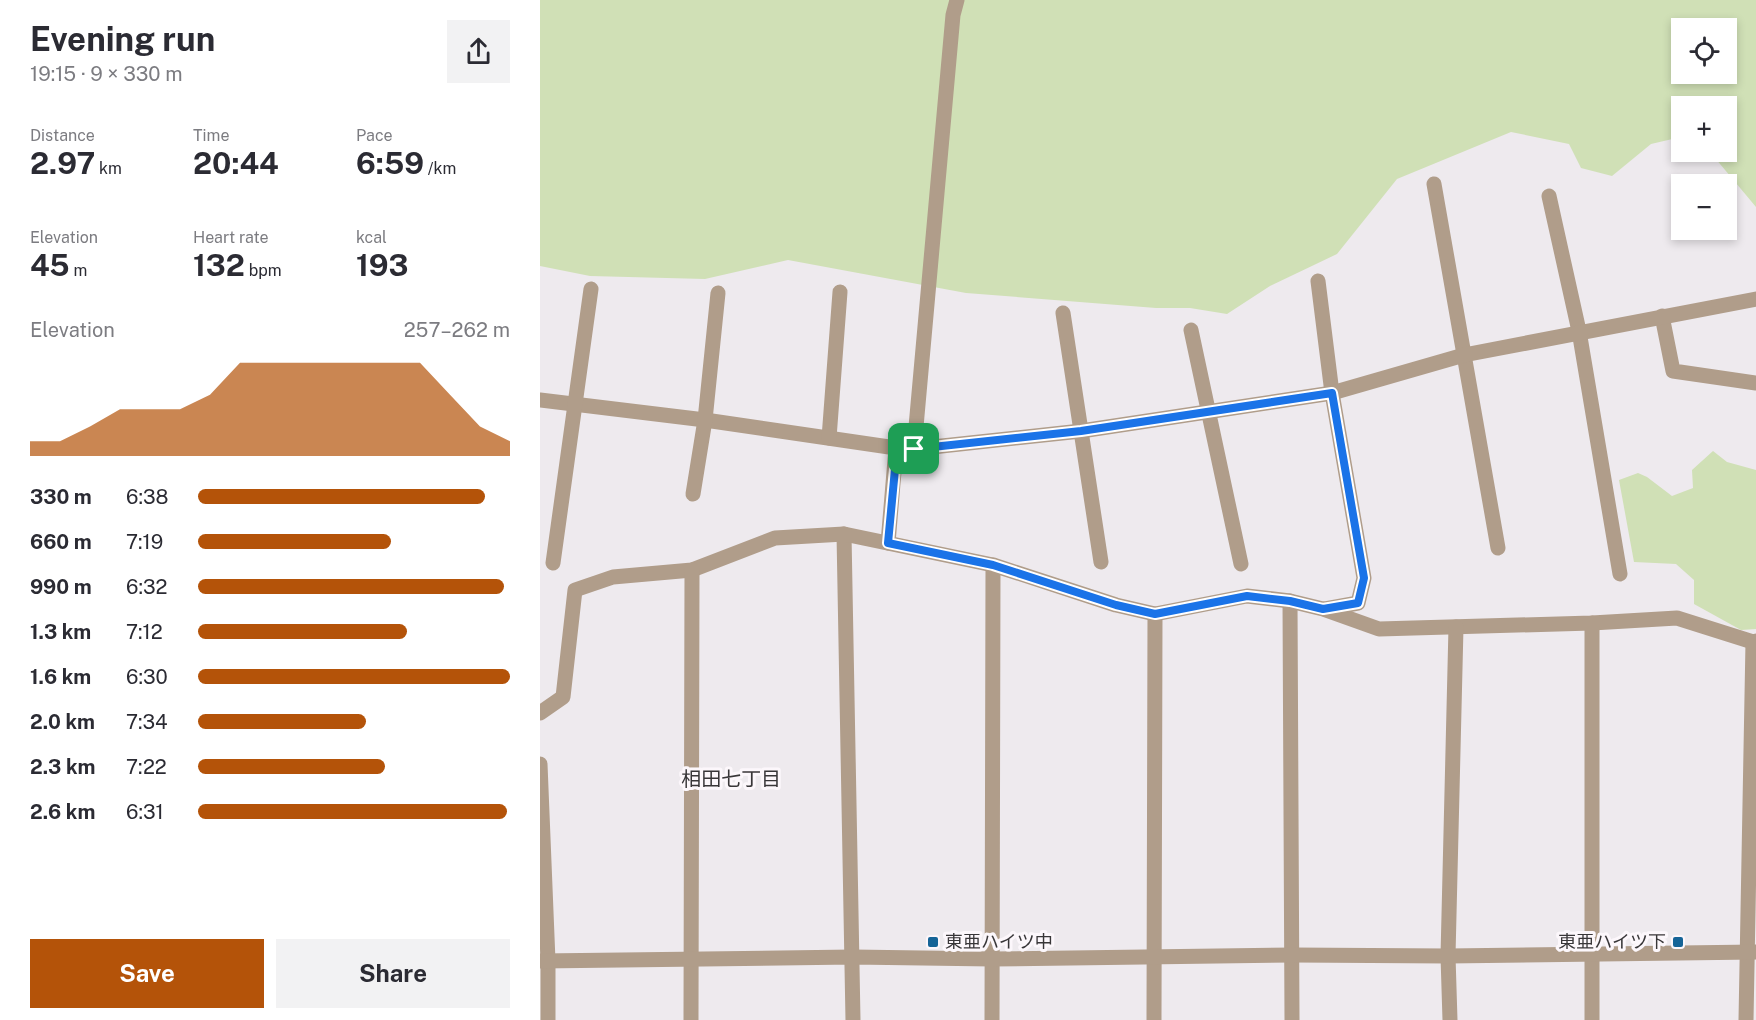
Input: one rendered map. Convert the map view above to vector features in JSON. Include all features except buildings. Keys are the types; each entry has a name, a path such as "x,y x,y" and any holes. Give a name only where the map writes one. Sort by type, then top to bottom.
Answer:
{"street":[{"path":"914,449 953,15 957,0"},
{"path":"1434,184 1498,548"},
{"path":"1549,196 1579,331 1620,574"},
{"path":"1317,281 1332,393 1364,578 1358,603 1323,609"},
{"path":"554,563 591,289"},
{"path":"829,438 840,292"},
{"path":"693,494 705,420 718,293"},
{"path":"540,400 914,449 1081,431 1332,393 1464,355 1579,331 1756,299"},
{"path":"1063,313 1101,562"},
{"path":"1662,316 1673,371 1756,383"},
{"path":"1191,330 1241,564"},
{"path":"888,543 897,448"},
{"path":"844,534 853,1020"},
{"path":"540,713 563,697 575,590 613,577 692,570 775,538 844,534 993,565 1116,605 1155,614 1247,596 1290,601 1323,609 1379,628 1592,623 1677,618 1755,642 1751,952 1746,1020"},
{"path":"992,1020 993,565"},
{"path":"691,1020 692,570"},
{"path":"1290,601 1292,1020"},
{"path":"1154,1020 1155,614"},
{"path":"1592,623 1592,1020"},
{"path":"1450,1020 1449,956 1455,627"},
{"path":"540,764 544,961 548,1020"},
{"path":"544,961 1751,952"}],"green space":[{"path":"540,0 1756,0 1756,207 1737,184 1737,174 1728,174 1718,162 1737,162 1737,96 1671,96 1671,139 1651,144 1612,176 1581,168 1569,144 1511,132 1397,179 1337,254 1270,286 1227,314 1190,308 1156,308 966,293 788,260 705,279 590,276 540,266"},
{"path":"1713,451 1727,462 1756,470 1756,629 1741,630 1694,604 1694,580 1676,564 1634,562 1619,480 1638,473 1672,496 1693,488 1692,470"}],"place":[{"name":"東亜ハイツ中","path":"933,942"},
{"name":"東亜ハイツ下","path":"1678,942"}],"district":[{"name":"相田七丁目","path":"731,779"}],"route":[{"path":"1332,393 1364,578 1358,603 1323,609 1290,601 1247,596 1155,614 1116,605 993,565 888,543 897,448 914,449 1081,431 1332,393"}]}
